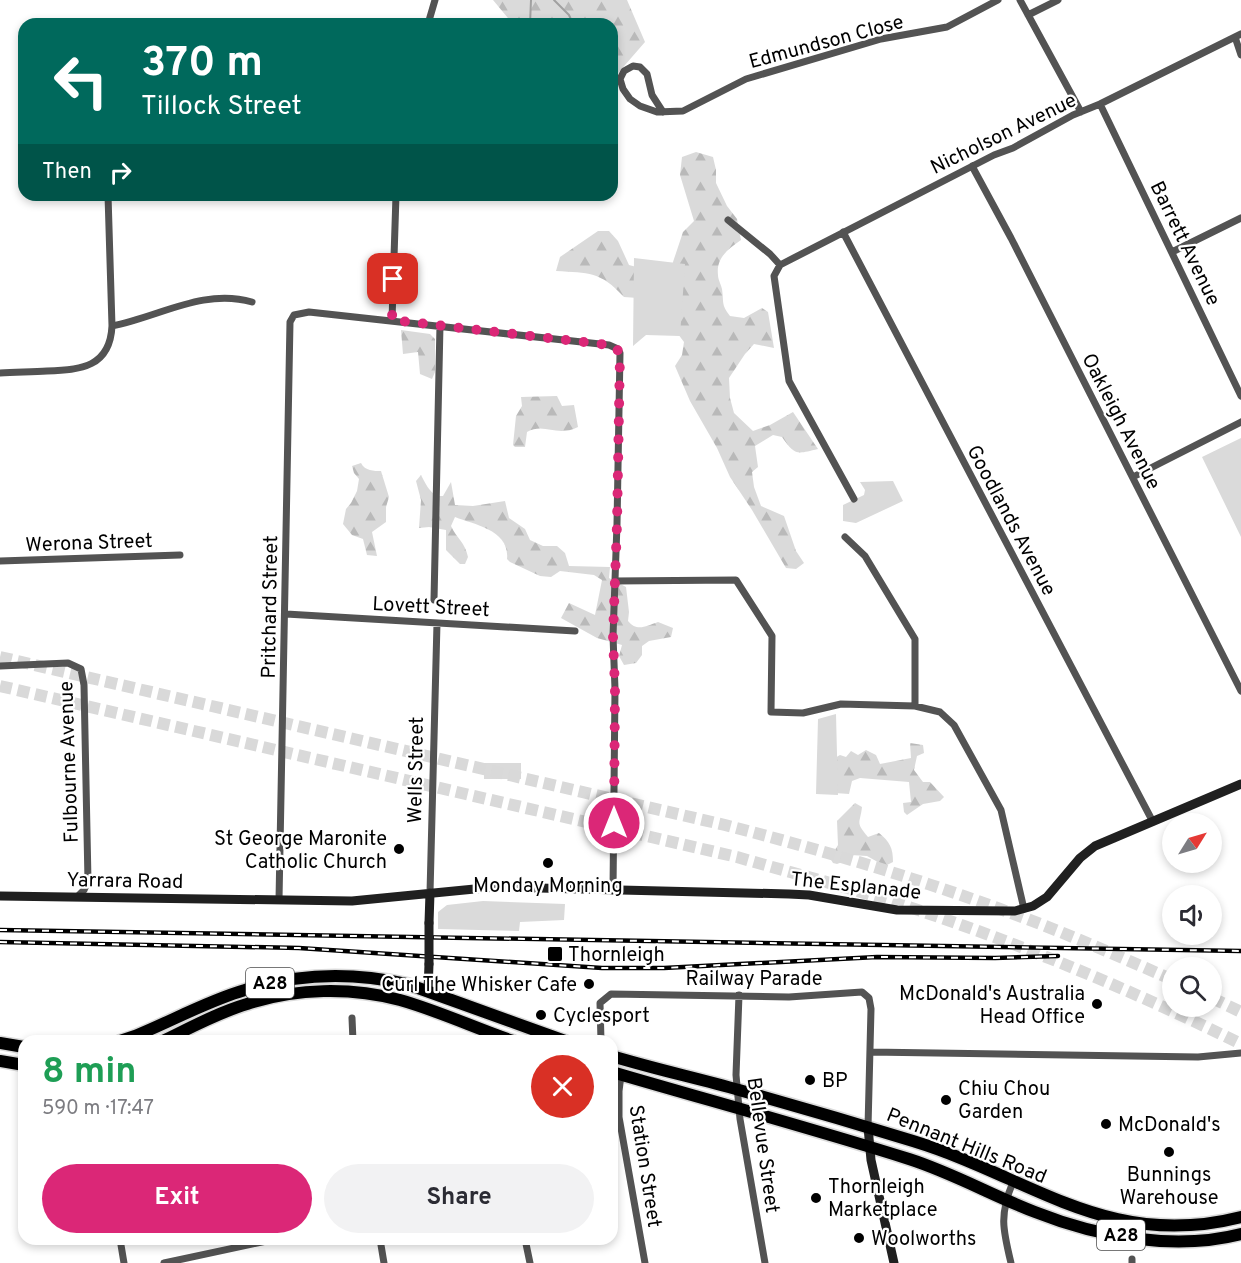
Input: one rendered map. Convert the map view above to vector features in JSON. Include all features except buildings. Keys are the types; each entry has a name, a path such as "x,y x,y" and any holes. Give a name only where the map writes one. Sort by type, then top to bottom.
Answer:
{"highway":[{"name":"A28","path":"137,1035 243,990 290,980 349,975 383,978 428,991 549,1035"},
{"path":"428,991 430,1000 467,1025"},
{"name":"A28","path":"176,1035 248,1004 302,993 349,992 381,996 436,1012 486,1035"},
{"path":"0,1043 18,1046"},
{"name":"Pennant Hills Road","path":"618,1058 737,1089 946,1152 1080,1210 1154,1226 1196,1225 1241,1217"},
{"path":"0,1061 18,1064"},
{"name":"Pennant Hills Road","path":"618,1074 870,1146 936,1168 1035,1212 1107,1233 1180,1241 1209,1240 1241,1234"}],"main road":[{"name":"The Esplanade","path":"430,892 495,887 799,895 904,910 1006,912 1024,909 1040,902 1054,891 1080,858 1095,846 1241,784"},
{"name":"Yarrara Road","path":"0,896 352,901 430,892"},
{"name":"Wells Street","path":"428,991 430,892"},
{"path":"868,1127 871,1160 894,1263"}],"street":[{"path":"430,18 435,0"},
{"name":"Edmundson Close","path":"663,112 652,95 647,74 640,67 633,66 624,71 620,79 630,99 649,111 663,112 683,111 746,79 881,39 947,27 998,0"},
{"path":"1020,0 1081,112"},
{"path":"1028,15 1058,0"},
{"path":"1238,36 1241,55"},
{"name":"Nicholson Avenue","path":"780,265 994,155 1013,148 1081,112 1238,36"},
{"name":"Barrett Avenue","path":"1100,104 1241,396"},
{"name":"Oakleigh Avenue","path":"972,166 1241,691"},
{"path":"0,373 72,370 87,367 99,357 109,343 112,326 108,201"},
{"path":"396,201 392,320 609,345 618,350 620,361 613,636 615,689 613,891"},
{"path":"1172,252 1241,218"},
{"path":"728,220 780,265 774,276 789,381 854,499"},
{"name":"Goodlands Avenue","path":"843,232 1153,822"},
{"path":"112,326 201,299 233,298 252,302"},
{"name":"Pritchard Street","path":"279,900 290,322 294,315 309,312 392,320"},
{"path":"434,600 440,325"},
{"path":"1132,477 1241,422"},
{"path":"845,537 865,556 915,639 915,706"},
{"name":"Werona Street","path":"0,561 180,555"},
{"path":"615,581 736,580 772,636 771,712 803,713 841,704 915,706 940,712 954,725 997,803 1003,818 1024,909"},
{"name":"Lovett Street","path":"286,614 575,631"},
{"name":"Wells Street","path":"430,892 437,623"},
{"name":"Fulbourne Avenue","path":"0,666 68,663 81,669 84,685 88,881 78,897"},
{"name":"Railway Parade","path":"601,1035 600,1003 611,994 789,997 858,992 866,994 871,1002 870,1052"},
{"name":"Bellevue Street","path":"739,995 737,1089 765,1263"},
{"path":"352,1018 352,1035"},
{"path":"868,1127 870,1052 1198,1057 1241,1053"},
{"name":"Station Street","path":"618,1082 619,1117 645,1263"},
{"path":"1011,1263 1003,1226 1006,1199 1013,1182"},
{"path":"121,1245 124,1263"},
{"path":"164,1263 248,1245"},
{"path":"381,1245 384,1263"},
{"path":"526,1245 530,1263"}],"green space":[{"path":"493,0 627,0 645,42 618,73 618,18 508,18"},
{"path":"696,152 713,157 716,183 727,206 737,219 741,240 727,251 719,264 718,277 724,306 730,316 744,318 762,308 768,312 774,348 754,344 729,378 730,398 734,413 753,431 770,425 793,412 818,449 797,452 790,448 782,437 773,435 755,446 758,467 752,472 754,487 761,506 784,516 796,551 804,563 796,569 786,568 730,477 717,448 690,401 675,366 682,355 684,342 675,330 638,298 624,297 616,288 601,278 586,273 556,271 560,257 598,231 609,231 618,241 629,265 644,269 671,268 683,232 694,221 680,175 682,157"},
{"path":"634,258 685,264 680,336 646,335 633,346"},
{"path":"401,330 430,334 435,339 435,372 432,379 420,374 418,352 403,354"},
{"path":"557,396 562,406 574,405 578,427 563,431 533,429 527,432 525,447 515,447 513,445 516,416 522,406 521,397"},
{"path":"1241,438 1241,537 1202,457"},
{"path":"361,463 367,469 381,471 389,497 386,522 372,532 377,556 367,555 363,539 352,535 343,524 346,509 357,491 359,479 352,466"},
{"path":"421,475 429,489 439,496 443,496 451,482 455,505 473,506 505,501 509,518 525,529 530,540 543,546 557,546 565,553 569,566 610,567 609,578 626,587 628,621 638,627 658,622 673,628 671,637 649,641 642,646 642,655 636,663 624,665 619,656 622,645 597,638 561,618 569,603 595,615 602,580 594,575 560,571 551,577 540,576 510,562 507,559 503,541 490,530 455,517 451,526 468,557 465,564 460,564 446,550 446,530 419,528 421,500 416,481"},
{"path":"893,481 903,501 856,523 843,521 843,505 864,495 865,490 860,482"},
{"path":"836,714 838,795 816,794 818,719"},
{"path":"910,743 923,745 924,753 917,756 914,770 923,782 930,782 944,797 940,801 923,804 907,815 904,812 903,803 911,802 909,782 860,778 852,781 849,794 821,792 833,759 840,755 846,757 851,751 858,755 866,750 876,755 880,764 911,758"},
{"path":"484,763 521,763 521,779 484,779"},
{"path":"855,803 862,807 859,823 861,828 868,837 879,833 886,839 891,849 893,862 885,866 867,856 851,855 845,861 833,863 830,858 838,845 837,821"},
{"path":"483,901 565,904 564,920 520,922 519,931 438,929 438,912 447,905"}],"waterway":[{"path":"530,18 531,0"},
{"path":"554,0 570,18"}],"tunnel":[{"path":"0,657 725,825 795,844 898,874 1000,909 1066,934 1162,975"},
{"path":"0,686 737,857 841,886 882,898 1032,951 1117,986 1241,1044"},
{"path":"1222,1003 1241,1012"}],"railway":[{"path":"0,930 1241,951"},
{"path":"0,942 299,948 602,968 664,968 877,957 1058,956"}],"place":[{"name":"St George Maronite Catholic Church","path":"399,849"},
{"name":"Monday Morning","path":"548,863"},
{"name":"Thornleigh","path":"555,954"},
{"name":"Curl The Whisker Cafe","path":"589,984"},
{"name":"McDonald's Australia Head Office","path":"1097,1004"},
{"name":"Cyclesport","path":"541,1015"},
{"name":"BP","path":"810,1080"},
{"name":"Chiu Chou Garden","path":"946,1100"},
{"name":"McDonald's","path":"1106,1124"},
{"name":"Bunnings Warehouse","path":"1169,1152"},
{"name":"Thornleigh Marketplace","path":"816,1198"},
{"name":"Woolworths","path":"859,1238"}],"route":[{"path":"393,279 392,320 609,345 615,347 620,353 613,636 614,823"}]}
